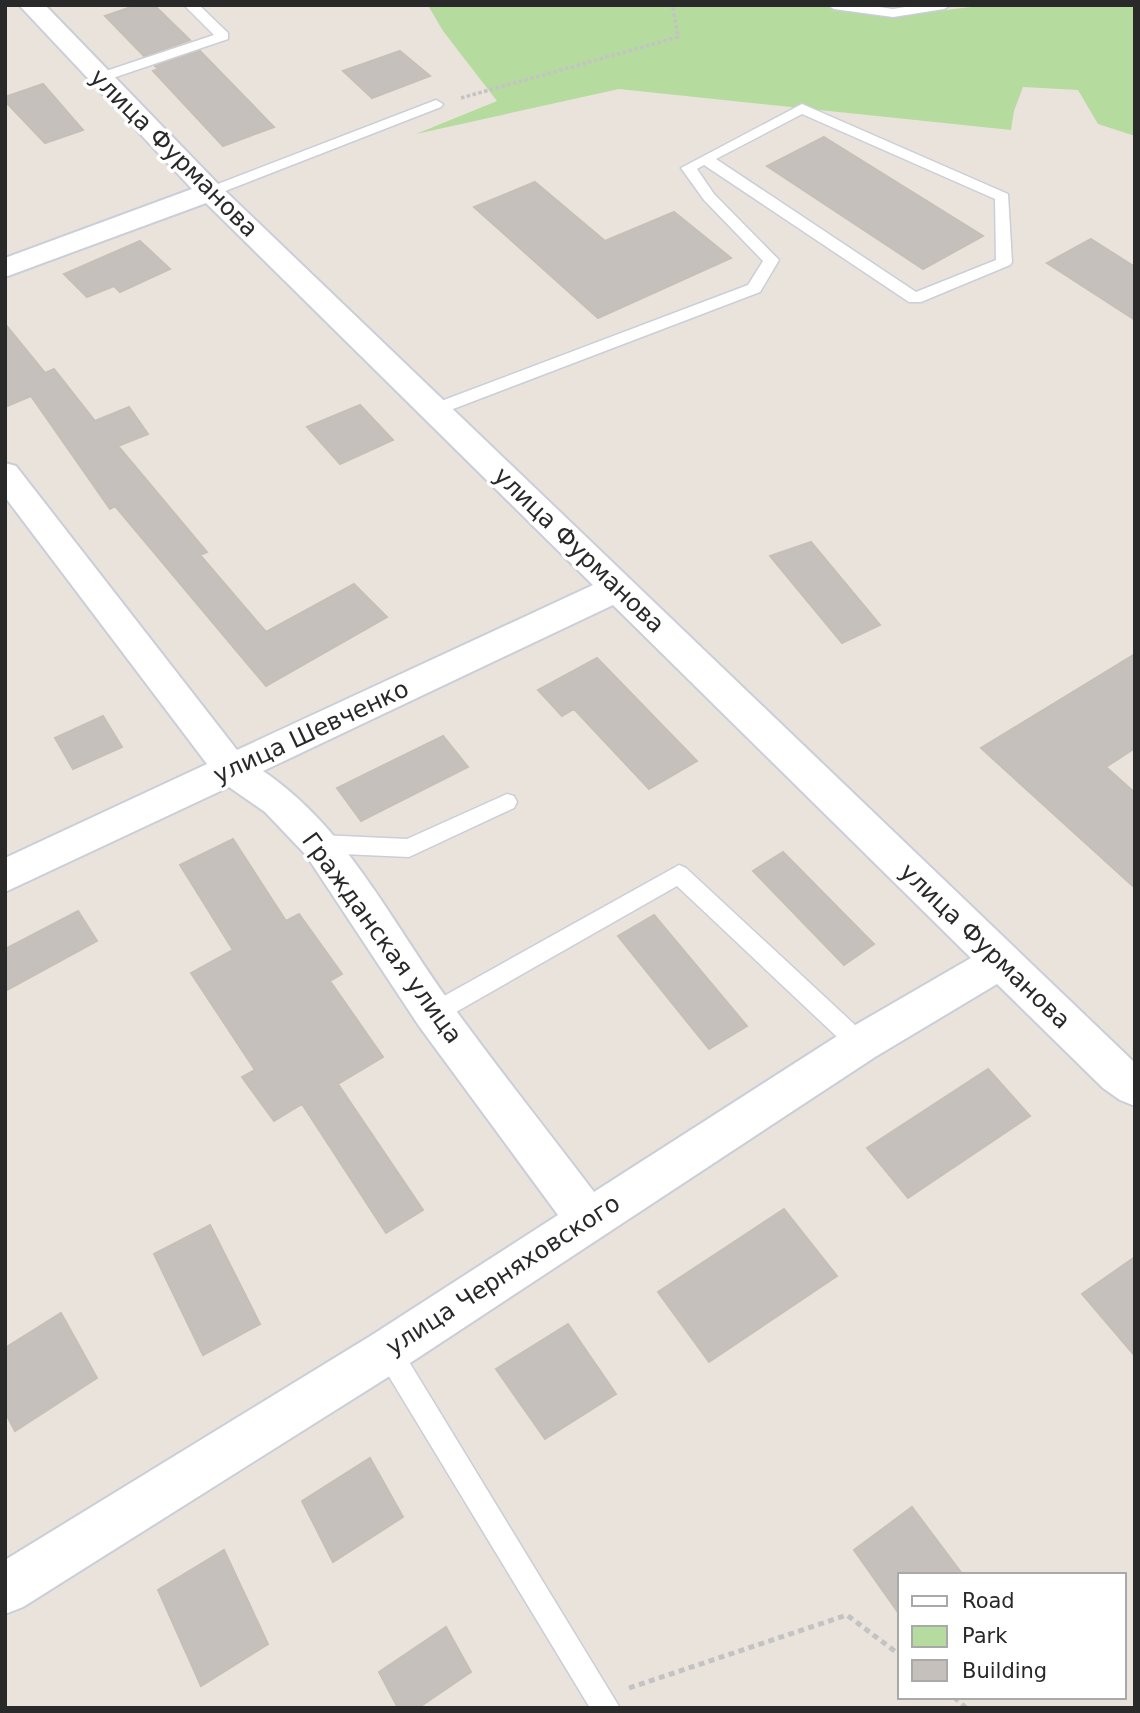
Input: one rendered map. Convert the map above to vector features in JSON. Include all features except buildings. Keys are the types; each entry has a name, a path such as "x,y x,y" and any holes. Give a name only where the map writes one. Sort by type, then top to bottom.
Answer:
{"street":[{"name":"улица Фурманова","path":"31,5 210,192 1001,961 1118,1074 1135,1087"},
{"path":"5,268 210,192"},
{"name":"Гражданская улица","path":"5,474 21,521 231,769 278,801 320,844 434,1013 588,1220"},
{"name":"улица Шевченко","path":"5,876 617,588"},
{"name":"улица Черняховского","path":"5,1589 388,1351 860,1044 1001,961"}],"lane":[{"path":"99,78 223,36 191,5"},
{"path":"834,5 893,13 944,5"},
{"path":"210,192 436,104"},
{"path":"434,410 754,288 771,260 709,197 688,168 705,159 802,108 1003,197 1004,262 915,298 705,159"},
{"path":"320,844 409,848 507,802"},
{"path":"434,1013 679,874 860,1044"},
{"path":"388,1351 603,1703"}],"path":[{"path":"436,104 678,37 673,8 667,5"},
{"path":"603,1703 847,1615 898,1653"}],"green space":[{"path":"425,5 821,5 887,17 988,5 1135,5 1135,136 1098,124 1078,90 1023,87 1014,111 1011,130 619,89 416,134 497,101"}]}
